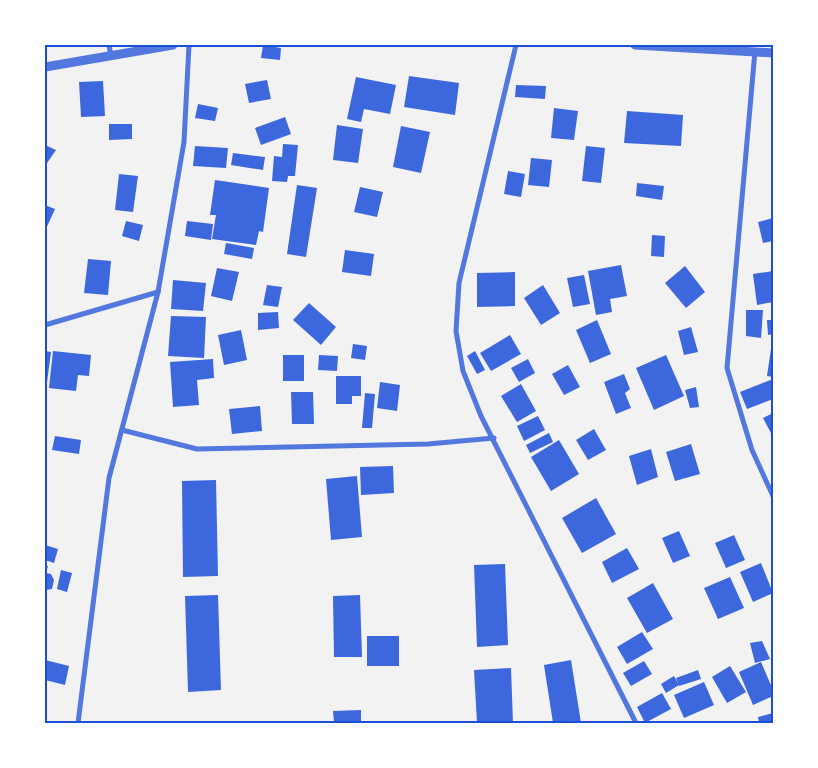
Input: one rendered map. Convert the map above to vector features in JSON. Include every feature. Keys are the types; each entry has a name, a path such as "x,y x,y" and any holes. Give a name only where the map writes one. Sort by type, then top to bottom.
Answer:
{"street":[{"path":"109,45 111,56"},
{"path":"45,67 173,45"},
{"path":"78,723 109,478 158,292 184,142 189,45"},
{"path":"516,45 459,283 456,331 463,371 481,416 494,438 636,723"},
{"path":"635,45 773,53"},
{"path":"755,52 727,368 752,450 773,496"},
{"path":"45,325 158,292"},
{"path":"122,430 197,449 428,444 494,438"}],"building":[{"path":"263,45 281,48 280,60 261,58"},
{"path":"409,76 459,83 455,115 404,107"},
{"path":"356,77 396,85 390,114 364,109 361,122 347,119"},
{"path":"267,80 271,99 249,103 245,84"},
{"path":"103,81 105,116 81,117 79,82"},
{"path":"516,85 546,86 545,99 515,97"},
{"path":"198,104 218,108 215,121 195,118"},
{"path":"554,108 578,111 574,140 551,138"},
{"path":"627,111 683,115 681,146 624,143"},
{"path":"285,117 291,134 261,145 255,128"},
{"path":"109,124 132,124 132,139 109,140"},
{"path":"337,125 363,129 358,163 333,160"},
{"path":"401,126 430,132 421,173 393,167"},
{"path":"283,144 298,145 295,176 288,176 287,182 272,181 274,156 282,157"},
{"path":"45,145 56,150 45,166"},
{"path":"195,146 228,148 226,168 193,166"},
{"path":"586,146 605,148 601,183 582,181"},
{"path":"233,153 265,157 263,170 231,165"},
{"path":"531,158 552,160 549,187 528,185"},
{"path":"508,171 525,174 521,197 504,194"},
{"path":"119,174 138,176 133,212 115,210"},
{"path":"215,180 269,188 263,232 259,231 256,245 212,239 216,215 210,215"},
{"path":"637,183 664,186 662,200 636,196"},
{"path":"297,185 317,188 306,257 287,254"},
{"path":"360,187 383,192 377,217 354,212"},
{"path":"45,205 55,209 45,231"},
{"path":"773,218 773,241 763,243 758,222"},
{"path":"126,221 143,225 139,241 122,236"},
{"path":"187,221 213,224 211,240 185,236"},
{"path":"652,235 665,236 664,257 651,256"},
{"path":"226,243 254,248 252,259 224,254"},
{"path":"345,250 374,254 371,276 342,272"},
{"path":"88,259 111,261 108,295 84,293"},
{"path":"621,265 627,296 610,299 612,312 596,315 588,271"},
{"path":"685,266 705,292 686,308 665,283"},
{"path":"217,268 239,272 232,301 211,296"},
{"path":"773,271 773,302 757,305 753,274"},
{"path":"515,272 515,306 477,307 477,273"},
{"path":"584,275 590,304 573,307 567,278"},
{"path":"173,280 206,283 203,311 171,309"},
{"path":"267,285 282,287 278,307 263,305"},
{"path":"543,285 560,313 541,325 524,298"},
{"path":"309,303 336,327 321,345 293,320"},
{"path":"746,310 763,310 761,338 746,336"},
{"path":"278,312 279,328 258,330 258,313"},
{"path":"171,316 206,317 204,358 168,356"},
{"path":"597,320 611,354 590,363 576,330"},
{"path":"767,320 773,320 773,334 768,335"},
{"path":"691,327 698,352 684,355 678,331"},
{"path":"241,330 247,360 224,365 218,335"},
{"path":"510,335 521,354 491,371 480,353"},
{"path":"773,342 773,377 767,376"},
{"path":"353,344 367,346 365,360 351,358"},
{"path":"45,351 51,352 46,390 45,390"},
{"path":"53,351 91,355 89,376 78,375 76,391 49,388"},
{"path":"475,351 485,370 477,374 467,356"},
{"path":"283,355 304,355 304,381 283,381"},
{"path":"319,355 338,356 337,371 318,370"},
{"path":"666,355 684,396 654,410 636,368"},
{"path":"213,359 214,378 197,380 199,405 173,407 170,362"},
{"path":"528,359 535,373 519,382 511,368"},
{"path":"568,365 580,387 564,395 552,374"},
{"path":"624,374 630,389 625,393 631,408 616,414 604,382"},
{"path":"336,376 361,376 361,396 352,396 352,404 336,404"},
{"path":"773,379 773,399 747,409 740,392"},
{"path":"380,382 400,385 397,411 377,408"},
{"path":"521,384 536,411 517,422 501,396"},
{"path":"696,387 699,407 690,408 685,390"},
{"path":"291,392 313,392 314,424 292,424"},
{"path":"365,393 375,394 372,428 362,428"},
{"path":"260,406 262,431 232,434 229,409"},
{"path":"773,413 773,435 772,435 763,418"},
{"path":"538,416 545,430 524,441 517,426"},
{"path":"594,429 606,450 588,460 576,440"},
{"path":"549,433 553,442 530,453 526,445"},
{"path":"55,436 81,440 79,454 52,450"},
{"path":"559,440 579,474 551,491 531,457"},
{"path":"691,444 700,474 675,481 666,452"},
{"path":"651,449 658,477 637,485 629,456"},
{"path":"393,466 394,493 361,495 360,467"},
{"path":"357,476 362,537 331,540 326,479"},
{"path":"216,480 218,576 183,577 182,481"},
{"path":"596,498 616,534 582,553 562,518"},
{"path":"679,531 690,556 673,563 662,538"},
{"path":"734,535 745,560 726,568 715,543"},
{"path":"45,545 58,549 54,563 45,560"},
{"path":"627,548 639,569 612,583 602,562"},
{"path":"761,563 773,593 753,602 740,572"},
{"path":"505,564 508,645 477,647 474,565"},
{"path":"45,566 48,566 46,573 51,574 54,580 52,589 46,590"},
{"path":"61,570 72,573 67,592 57,589"},
{"path":"730,577 744,608 718,619 704,588"},
{"path":"653,583 673,619 647,633 627,598"},
{"path":"218,595 221,690 188,692 185,596"},
{"path":"360,595 362,657 334,657 333,596"},
{"path":"642,632 653,649 627,664 617,647"},
{"path":"367,636 399,636 399,666 367,666"},
{"path":"762,641 770,659 755,663 750,643"},
{"path":"45,660 69,666 65,685 45,680"},
{"path":"571,660 581,723 553,723 544,665"},
{"path":"644,661 652,674 631,686 623,673"},
{"path":"761,662 773,690 773,696 753,705 739,672"},
{"path":"730,666 746,692 727,703 712,677"},
{"path":"511,668 513,723 477,723 474,670"},
{"path":"698,670 701,679 679,686 676,678"},
{"path":"674,676 679,685 666,693 661,684"},
{"path":"704,682 714,705 684,718 674,695"},
{"path":"662,693 671,709 645,723 637,707"},
{"path":"361,710 361,723 334,723 333,711"},
{"path":"773,713 773,723 759,723 758,717"}]}
